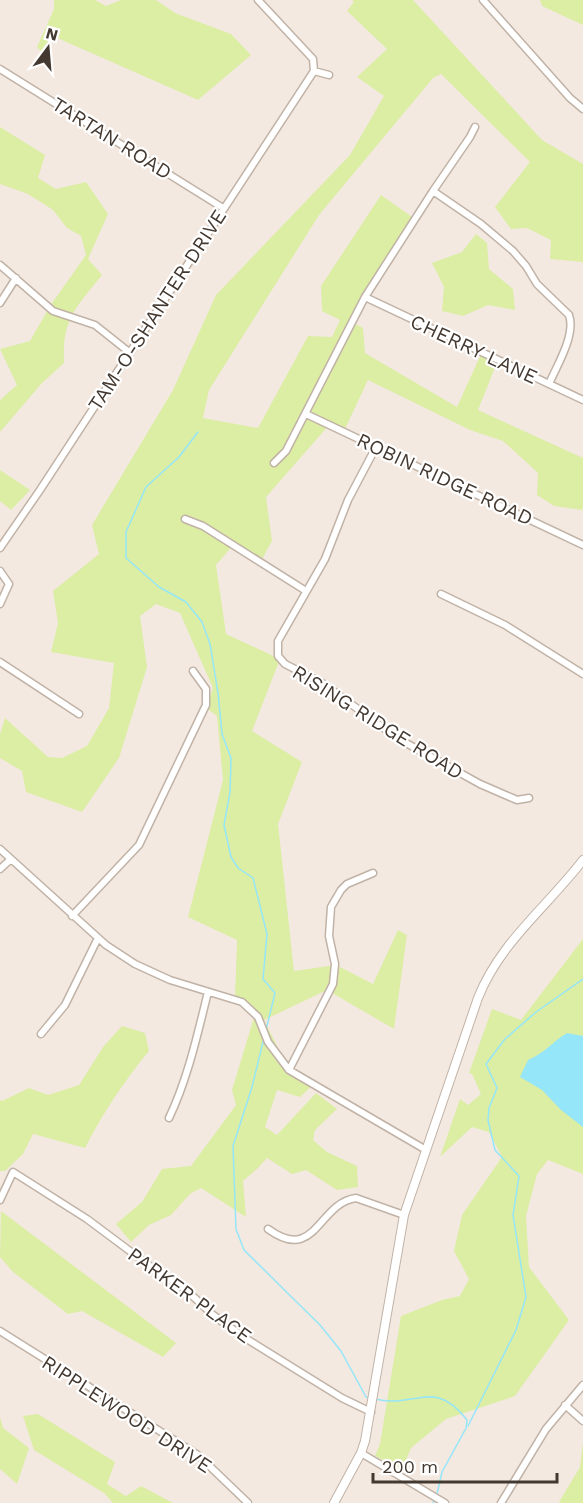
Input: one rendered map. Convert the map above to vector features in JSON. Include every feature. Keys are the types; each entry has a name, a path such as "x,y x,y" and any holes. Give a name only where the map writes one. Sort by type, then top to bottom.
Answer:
{"street":[{"path":"258,0 313,59 314,71 329,75"},
{"path":"483,0 570,98 583,109"},
{"name":"TARTAN ROAD","path":"0,69 223,208"},
{"name":"TAM-O-SHANTER DRIVE","path":"0,548 314,71"},
{"path":"273,463 286,451 365,297 475,128"},
{"path":"433,191 481,224 513,251 537,284 569,315 571,333 549,384"},
{"path":"0,265 49,309 61,316 95,325 129,352"},
{"path":"0,303 16,278"},
{"name":"CHERRY LANE","path":"365,297 583,400"},
{"name":"ROBIN RIDGE ROAD","path":"306,414 583,545"},
{"path":"185,519 203,526 306,591 325,559 354,485 376,447"},
{"path":"0,571 9,584 0,604"},
{"name":"RISING RIDGE ROAD","path":"306,591 278,641 278,656 285,664 324,684 397,738 480,784 517,800 529,798"},
{"path":"441,594 505,625 583,674"},
{"path":"0,662 80,714"},
{"path":"72,916 132,853 152,819 206,705 206,689 193,672"},
{"path":"0,849 72,916 126,958 152,973 189,987 233,998 248,1005 258,1017 275,1053 290,1070 426,1150"},
{"path":"0,869 11,859"},
{"path":"334,1503 361,1453 371,1412 404,1215 485,981 512,941 560,889 583,860"},
{"path":"290,1070 333,984 335,964 329,936 331,907 347,884 373,873"},
{"path":"41,1034 55,1019 72,993 98,938"},
{"path":"169,1118 190,1067 208,992"},
{"name":"PARKER PLACE","path":"0,1200 13,1172 87,1219 162,1275 184,1288 213,1315 242,1336 342,1398 371,1412"},
{"path":"268,1229 285,1240 298,1239 311,1233 339,1204 356,1198 404,1215"},
{"name":"RIPPLEWOOD DRIVE","path":"0,1331 198,1455 248,1503"},
{"path":"501,1503 533,1448 583,1385"},
{"path":"565,1405 583,1421"},
{"path":"361,1453 443,1502"}],"green space":[{"path":"54,0 95,0 106,6 121,0 156,0 175,13 231,34 251,55 198,100 55,37 43,53 37,47 54,9"},
{"path":"352,0 413,0 542,140 583,164 583,262 550,259 551,240 527,228 511,229 495,207 530,162 441,74 433,78 319,215 209,390 203,418 258,428 308,336 332,337 340,320 322,311 321,286 381,195 415,219 354,323 363,328 365,353 457,407 482,352 498,360 478,410 583,458 583,506 582,510 554,506 537,495 538,473 503,441 470,430 368,380 344,431 330,424 266,497 272,541 261,561 234,544 216,565 226,634 280,659 252,731 302,762 278,824 294,971 336,965 373,984 398,930 407,935 394,1029 327,990 264,1020 290,1072 313,1085 300,1097 277,1090 265,1127 277,1135 316,1093 337,1109 315,1130 313,1140 327,1152 357,1166 358,1187 337,1190 306,1170 292,1174 267,1158 243,1181 246,1217 201,1188 190,1194 171,1215 149,1225 131,1242 116,1224 142,1202 162,1169 191,1166 236,1105 232,1090 256,1011 235,998 237,940 188,917 223,780 217,716 206,708 213,688 180,613 156,604 140,616 147,667 119,758 82,812 26,792 22,771 0,758 0,734 5,718 48,757 62,758 87,746 109,708 114,663 51,652 58,623 53,591 99,554 92,525 173,390 216,295 350,155 384,96 357,77 387,49 347,11 354,2"},
{"path":"540,0 583,0 583,25 542,6"},
{"path":"0,127 45,155 38,178 56,189 86,182 108,214 88,259 102,275 72,314 65,335 64,363 42,383 0,432 0,400 17,385 0,349 30,341 50,306 86,255 81,236 67,228 53,210 28,194 0,184"},
{"path":"476,234 487,243 489,269 513,289 515,310 488,305 463,316 442,311 444,287 432,263 462,252"},
{"path":"0,470 30,490 11,510 0,501"},
{"path":"583,939 583,1174 548,1160 537,1174 526,1216 529,1267 569,1320 515,1396 446,1419 411,1448 402,1469 375,1456 380,1444 401,1316 442,1300 460,1296 469,1279 454,1251 462,1215 502,1157 489,1132 472,1127 440,1157 460,1099 468,1105 481,1094 472,1074 469,1073 492,1009 521,1020"},
{"path":"122,1026 145,1033 149,1051 114,1098 85,1148 33,1134 23,1154 5,1171 0,1171 0,1100 29,1088 48,1095 79,1085 103,1047"},
{"path":"1,1211 176,1343 163,1357 82,1311 68,1314 13,1272 0,1257"},
{"path":"38,1414 115,1462 107,1484 126,1496 141,1486 173,1503 113,1503 104,1493 34,1450 23,1416"},
{"path":"0,1417 3,1428 29,1448 17,1484 0,1469"},
{"path":"583,1442 583,1503 561,1503 559,1502 580,1467"}],"water":[{"path":"567,1033 583,1036 583,1127 561,1110 542,1090 520,1077 528,1060"}],"waterway":[{"path":"198,432 179,457 146,487 126,532 126,558 159,587 186,602 202,622 210,644 222,734 231,758 230,792 224,825 231,857 238,868 253,878 267,934 263,979 275,993 266,1030"},
{"path":"468,1426 516,1330 526,1297 513,1215 519,1176 495,1150 488,1120 489,1108 497,1088 486,1064 505,1039 536,1012 583,979"},
{"path":"264,1038 252,1087 233,1146 236,1229 244,1250 320,1325 341,1351 366,1397 370,1398"},
{"path":"375,1399 389,1401 434,1397 444,1400 455,1407 467,1420 466,1429"},
{"path":"437,1494 442,1472 465,1430"},
{"path":"433,1503 435,1498"}]}
